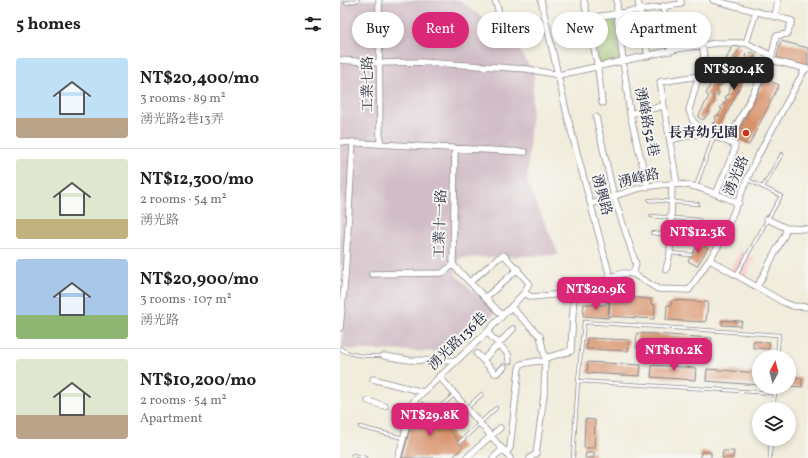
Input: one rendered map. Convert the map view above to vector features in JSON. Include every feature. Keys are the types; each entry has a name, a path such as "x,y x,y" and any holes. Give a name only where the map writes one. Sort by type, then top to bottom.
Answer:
{"street":[{"name":"工業七路","path":"379,0 380,144"},
{"path":"495,0 498,12"},
{"name":"湧興路","path":"541,0 568,119 610,277"},
{"path":"584,0 587,12"},
{"name":"湧峰路52巷","path":"617,0 617,12"},
{"path":"638,0 648,56"},
{"path":"628,12 681,4 681,0"},
{"path":"714,0 792,21 787,34 776,36 771,60 728,141"},
{"path":"775,17 778,0"},
{"path":"663,6 671,51"},
{"path":"746,43 756,12"},
{"path":"711,44 746,43 768,54 771,60 807,69"},
{"path":"594,48 602,103"},
{"name":"湧峰路52巷","path":"621,48 630,114 648,187"},
{"path":"340,60 420,62 527,69 559,75 598,68 623,61 686,48"},
{"path":"703,48 704,56 689,110 693,121 704,132 735,145 734,151 716,194"},
{"name":"湧光路","path":"633,274 658,289 689,290 721,242 739,203 755,161 807,69"},
{"path":"666,270 670,253 670,218 674,184 670,140 660,82 699,76"},
{"path":"630,114 663,106"},
{"path":"470,282 497,259 504,255 529,283 524,293 532,298 591,290 610,277 624,273 633,274 636,264 614,196 596,117"},
{"path":"670,140 704,132"},
{"path":"340,142 525,152"},
{"path":"340,328 352,142"},
{"name":"工業十一路","path":"372,274 442,274 453,265 455,148"},
{"name":"湧峰路","path":"591,204 648,187 674,184 696,187 739,203"},
{"path":"767,219 786,228 808,229"},
{"path":"757,287 785,234 786,228"},
{"path":"710,260 793,306 808,307"},
{"path":"453,265 502,315"},
{"path":"485,298 518,269"},
{"name":"湧光路136巷","path":"398,458 413,402 455,361 488,332 502,315 524,293"},
{"path":"493,458 510,448 519,368 521,364 545,360 571,351 574,293"},
{"path":"511,307 540,336 545,360 544,395 536,454 530,458"},
{"path":"482,360 513,328"},
{"path":"488,332 497,344 508,354 510,361"},
{"path":"477,354 495,373 504,367"},
{"path":"384,356 409,360 455,361"},
{"path":"439,376 510,458"},
{"path":"374,379 423,392"},
{"path":"368,401 385,406"},
{"path":"468,456 500,428"}],"lane":[{"path":"346,3 358,0"},
{"path":"696,187 714,136"},
{"path":"763,187 782,154"},
{"path":"736,275 781,196 748,180"},
{"path":"649,200 698,204"},
{"path":"651,216 699,220"},
{"path":"652,234 695,238"},
{"path":"670,253 691,255"},
{"path":"573,458 578,380 584,322 779,336 778,350"},
{"path":"340,348 343,351 355,354 384,356"},
{"path":"578,380 752,391"},
{"path":"435,412 456,394"},
{"path":"452,422 482,394"},
{"path":"460,442 496,408"},
{"path":"360,427 404,438"},
{"path":"770,458 771,446"},
{"path":"353,455 365,458"}],"shaded area":[{"path":"340,0 459,0 477,13 477,48 518,48 534,73 527,182 559,255 460,258 455,274 496,313 442,352 342,349 346,266 340,266"},
{"path":"741,250 755,259 745,278 730,270"}],"green space":[{"path":"614,17 616,48 618,48 620,60 599,64 596,48 608,48 608,18"}],"building":[{"path":"781,41 808,48 808,66 793,64 777,58"},
{"path":"732,46 741,47 734,57 733,65 730,66 728,75 724,79 722,78 722,85 718,86 716,92 719,93 718,96 713,95 714,103 708,111 709,113 703,120 698,117 709,96 706,94 715,74 719,76"},
{"path":"750,52 756,54 718,131 712,128 714,124 712,123 715,123 717,119 715,118 716,115 718,116 722,109 720,108 727,99 725,98 726,95 728,96 731,85 733,86 737,78 735,77 736,75 738,76 742,68 740,67 741,64 743,65 747,58 745,57 746,54 748,55"},
{"path":"765,79 779,85 749,145 735,139"},
{"path":"699,243 708,248 697,266 688,261"},
{"path":"610,296 651,299 651,304 655,305 654,319 609,316"},
{"path":"672,300 708,302 706,322 666,320 667,305 671,305"},
{"path":"606,301 609,302 608,318 583,316 584,304 606,305"},
{"path":"722,320 742,321 741,326 722,325"},
{"path":"637,333 712,338 711,353 636,348"},
{"path":"587,338 629,340 628,351 586,349"},
{"path":"753,341 769,342 769,349 753,348"},
{"path":"588,362 641,365 640,376 587,373"},
{"path":"652,365 696,368 695,380 651,377"},
{"path":"707,369 752,372 752,384 706,381"},
{"path":"796,378 802,378 802,387 796,387"},
{"path":"423,402 435,412 463,447 452,458 402,458 416,408"},
{"path":"585,419 595,420 594,448 584,448"},
{"path":"723,451 734,451 733,458 722,458"},
{"path":"594,452 594,458 585,458 586,453"},
{"path":"701,452 711,452 711,458 700,458"}],"place":[{"name":"長青幼兒園","path":"746,133"}]}
